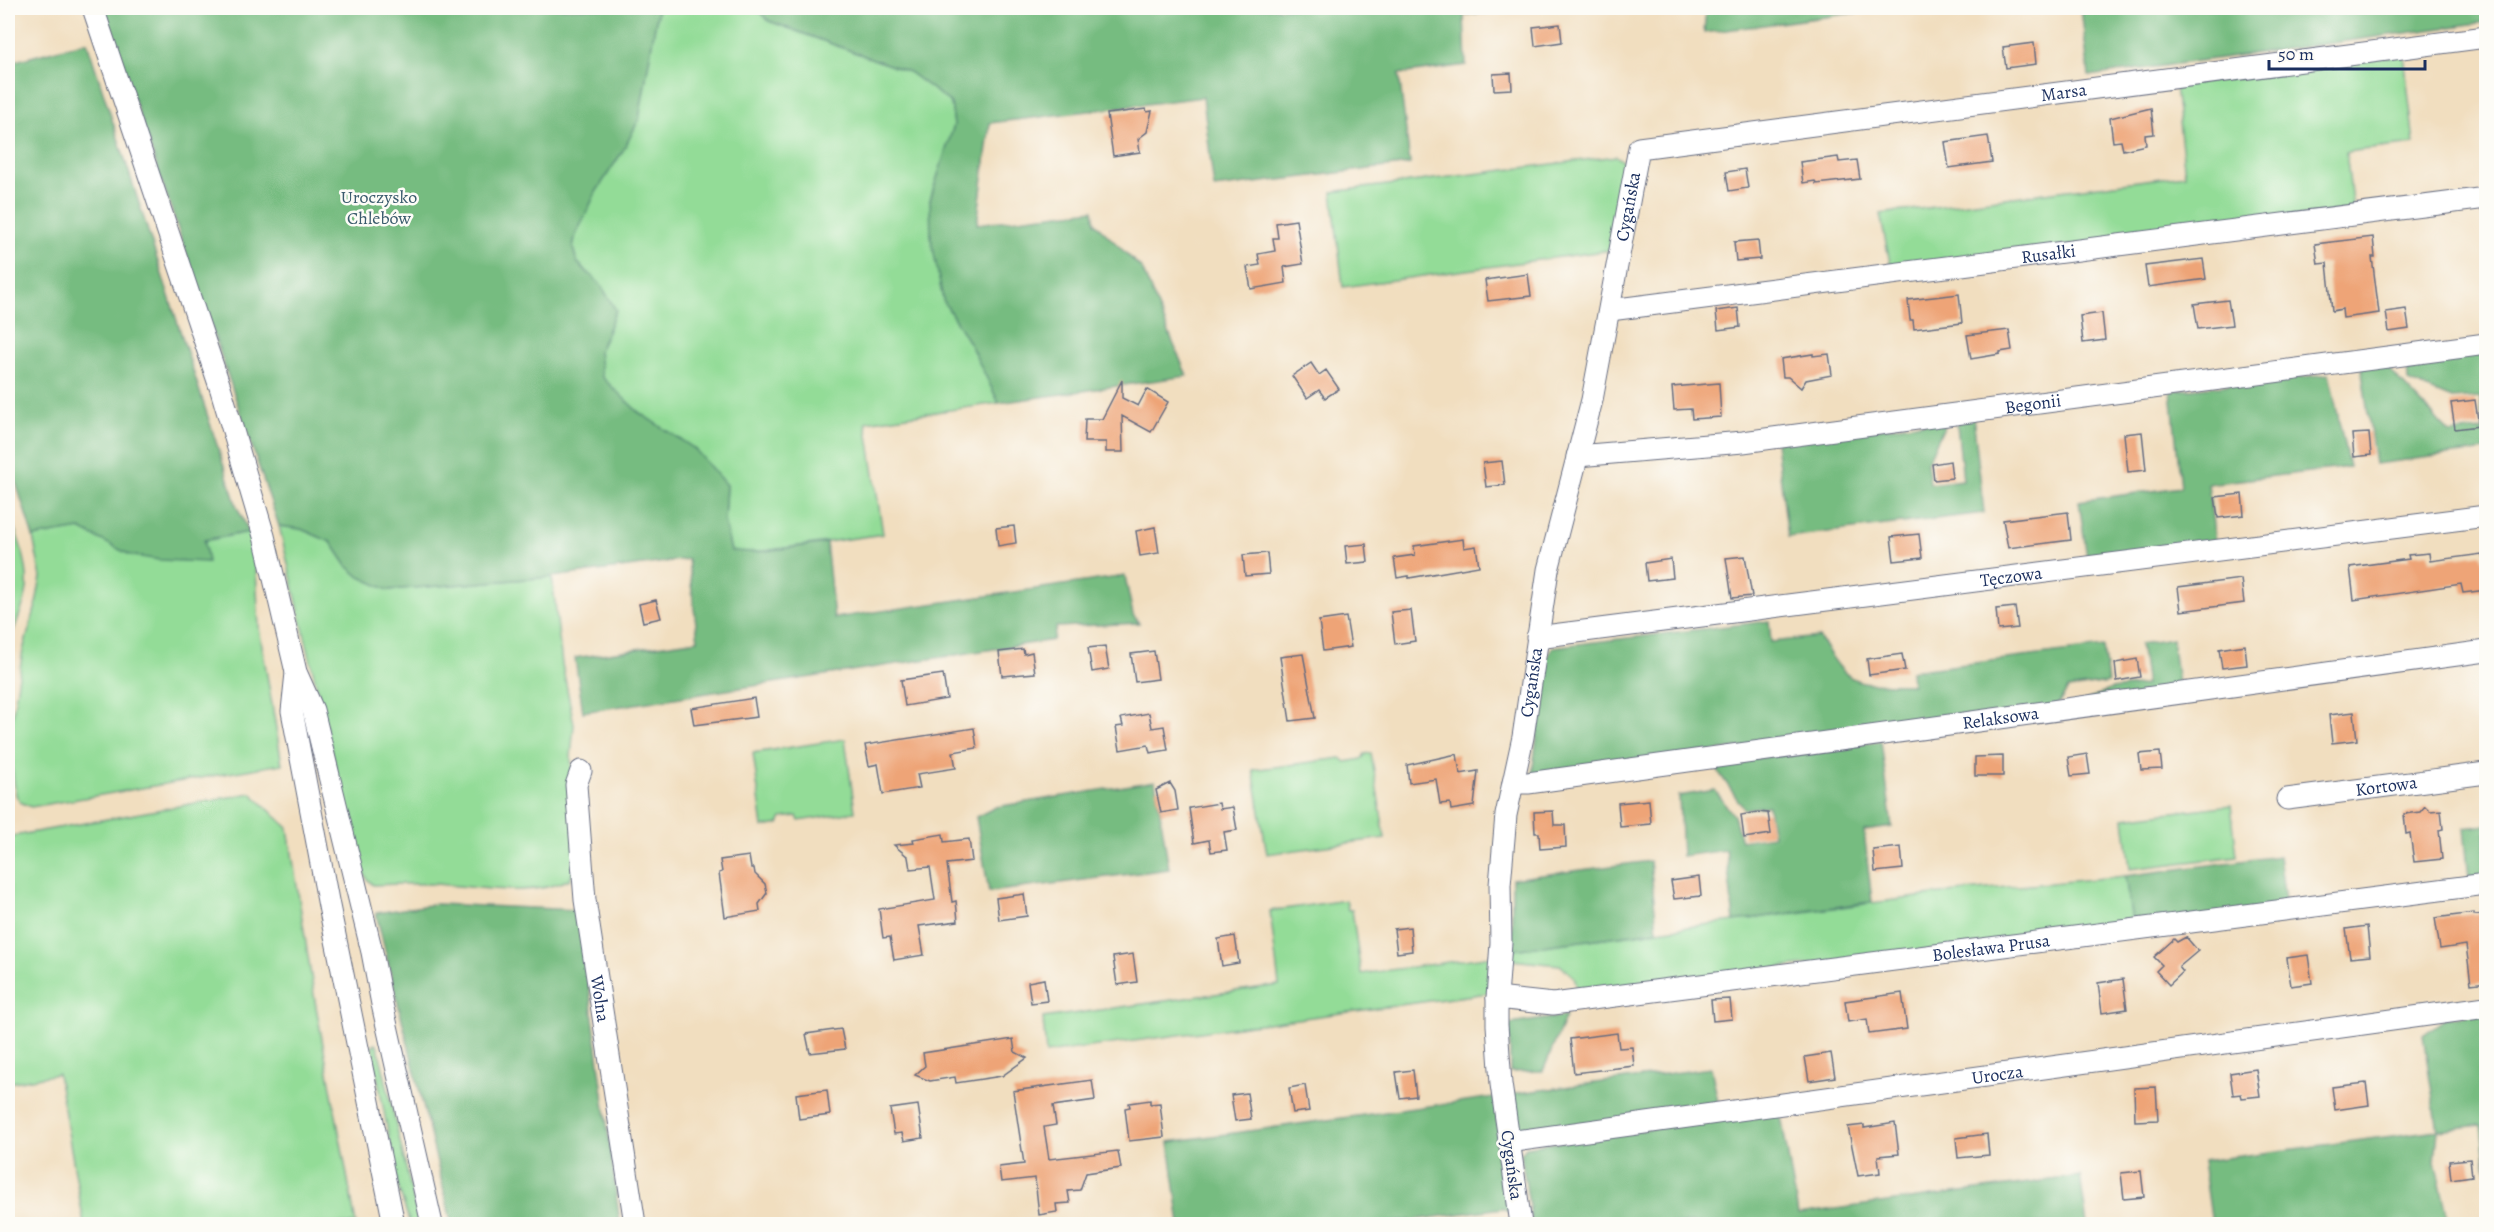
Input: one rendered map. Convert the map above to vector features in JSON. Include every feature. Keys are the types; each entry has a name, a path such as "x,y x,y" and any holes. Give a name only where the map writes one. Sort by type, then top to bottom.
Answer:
{"street":[{"path":"93,8 224,401 264,536 296,672 313,710 372,952 432,1224"},
{"name":"Marsa","path":"1640,148 2487,37"},
{"name":"Cygańska","path":"1521,1224 1501,1084 1497,998 1501,943 1500,885 1506,815 1523,737 1548,570 1592,400 1640,148"},
{"name":"Rusałki","path":"1610,310 2487,198"},
{"name":"Begonii","path":"1577,456 1743,442 2487,344"},
{"name":"Tęczowa","path":"1537,637 2487,516"},
{"name":"Relaksowa","path":"1513,783 1564,778 2487,651"},
{"path":"296,672 292,711 394,1224"},
{"name":"Wolna","path":"581,771 576,785 585,900 635,1224"},
{"name":"Kortowa","path":"2288,800 2487,773"},
{"name":"Bolesława Prusa","path":"1497,998 1553,1004 2487,884"},
{"name":"Urocza","path":"1508,1142 2487,1006"}],"green space":[{"name":"Uroczysko Chlebów","path":"103,8 658,8 639,119 624,149 596,192 575,237 573,248 577,262 601,285 616,310 599,351 602,377 638,412 695,449 726,485 724,521 731,551 757,552 826,543 834,618 1125,576 1133,615 1139,623 1056,627 1053,640 583,712 575,658 698,640 688,559 552,577 388,590 360,577 347,566 331,542 301,529 279,526"},
{"path":"658,8 755,8 769,21 909,72 951,103 954,125 930,200 943,300 971,346 999,403 866,422 883,534 757,552 731,552 724,521 726,485 621,397 602,377 599,351 609,330 601,285 577,262 573,248 575,237 596,192 624,149 639,119"},
{"path":"755,8 1529,8 1464,15 1466,65 1399,74 1410,164 1214,188 1203,97 990,123 977,224 1093,210 1095,223 1142,269 1187,376 999,403 971,346 943,300 931,238 930,200 954,125 951,103 909,72 769,21"},
{"path":"1706,8 1891,8 1704,33"},
{"path":"2081,8 2486,8 2486,22 2089,76"},
{"path":"87,42 237,507 249,532 204,540 208,562 159,560 130,555 80,529 33,537 8,457 8,63"},
{"path":"2404,55 2414,144 2346,152 2353,210 1891,268 1880,214 2185,175 2175,86"},
{"path":"1616,156 1627,165 1611,250 1343,287 1332,192"},
{"path":"2486,350 2486,450 2375,464 2361,365 2382,362 2450,433 2483,430 2480,397 2452,399 2408,381 2407,360"},
{"path":"2329,374 2349,467 2208,484 2215,541 2087,558 2079,501 2181,487 2171,391"},
{"path":"1973,416 1984,513 1788,537 1776,442 1937,421 1944,427 1927,462 1930,484 1963,480 1957,425 1962,418"},
{"path":"8,511 22,549 27,588 8,651"},
{"path":"279,526 301,529 331,542 347,566 388,590 552,577 562,664 574,724 571,757 576,826 575,867 570,879 538,888 503,890 426,884 373,885 367,879 356,854"},
{"path":"80,529 101,538 207,562 204,541 249,532 255,552 259,628 282,764 31,807 20,802 16,795 12,769 10,732 23,650 35,609 41,577 33,537"},
{"path":"1769,621 1771,642 1819,637 1847,674 1855,680 1865,682 1912,684 1911,671 2103,647 2108,683 2068,689 2056,707 1532,775 1540,713 1542,665 1553,647"},
{"path":"2172,639 2179,691 2079,704 2111,689 2146,685 2140,644"},
{"path":"845,739 855,812 799,821 797,816 782,818 779,824 763,827 753,753"},
{"path":"1881,741 1892,827 1864,831 1872,902 1734,921 1726,850 1682,856 1679,796 1715,790 1734,816 1741,841 1773,836 1768,806 1744,809 1718,771 1722,763"},
{"path":"1371,753 1385,838 1267,854 1253,770 1341,758 1346,762 1362,759 1365,754"},
{"path":"1155,781 1169,869 989,892 976,817 996,807"},
{"path":"251,793 288,828 315,1001 356,1224 84,1224 58,1074 8,1083 8,837"},
{"path":"2231,805 2237,856 2130,869 2124,818"},
{"path":"2486,825 2486,875 2469,878 2464,828"},
{"path":"2279,856 2286,908 2133,927 2125,876"},
{"path":"1650,861 1657,931 1512,950 1512,879"},
{"path":"2125,876 2133,927 1578,991 1574,977 1560,965 1511,960 1512,950 1956,892"},
{"path":"1346,900 1348,910 1352,910 1361,974 1492,956 1488,993 1046,1053 1043,1018 1279,985 1270,911"},
{"path":"436,904 579,910 620,1224 452,1224 376,913"},
{"path":"2486,1013 2486,1171 2481,1125 2438,1130 2423,1035 2446,1018"},
{"path":"1566,1016 1543,1071 1510,1072 1510,1024"},
{"path":"375,1044 378,1047 419,1224 410,1224 398,1186 373,1053 372,1045"},
{"path":"1711,1068 1719,1107 1517,1135 1511,1094"},
{"path":"1494,1097 1510,1212 1503,1208 1383,1224 1180,1224 1169,1142"},
{"path":"1780,1110 1798,1214 2080,1176 2087,1224 1532,1224 1521,1154 1526,1147"},
{"path":"2438,1130 2435,1162 2449,1222 2447,1224 2212,1224 2203,1161"}],"building":[{"path":"1560,24 1562,42 1535,46 1533,27"},
{"path":"2034,43 2036,64 2006,68 2003,47"},
{"path":"1511,73 1512,89 1494,90 1493,74"},
{"path":"2151,108 2154,134 2145,135 2146,145 2123,150 2121,141 2113,142 2110,118"},
{"path":"1146,109 1147,112 1152,111 1147,132 1138,139 1140,152 1113,156 1107,114"},
{"path":"1988,136 1992,162 1949,168 1945,142"},
{"path":"1838,157 1839,162 1857,160 1860,179 1816,184 1815,181 1803,183 1800,162"},
{"path":"1745,169 1748,188 1729,191 1726,172"},
{"path":"1296,220 1303,264 1284,267 1286,283 1251,289 1247,267 1260,265 1258,254 1275,251 1273,238 1278,238 1276,223"},
{"path":"2373,237 2375,257 2372,257 2379,313 2343,318 2342,309 2332,311 2327,263 2318,264 2315,244"},
{"path":"1758,240 1760,259 1736,261 1734,242"},
{"path":"2203,259 2206,279 2148,287 2145,266"},
{"path":"1528,274 1531,296 1488,301 1485,280"},
{"path":"1959,294 1962,323 1914,329 1913,320 1910,320 1908,300"},
{"path":"2228,300 2232,325 2198,329 2194,304"},
{"path":"1738,308 1740,327 1718,330 1716,311"},
{"path":"2406,309 2409,329 2389,332 2386,312"},
{"path":"2102,313 2105,340 2083,343 2080,316"},
{"path":"2009,330 2012,350 1971,359 1967,335"},
{"path":"1813,354 1813,356 1829,354 1832,375 1806,380 1801,388 1788,377 1783,377 1781,359"},
{"path":"1311,363 1319,375 1326,370 1339,389 1325,398 1319,390 1307,398 1292,376"},
{"path":"1122,380 1122,398 1138,406 1147,389 1168,402 1151,432 1122,416 1123,452 1106,452 1106,442 1084,442 1085,419 1102,419"},
{"path":"1719,383 1721,417 1692,419 1691,409 1674,410 1672,387"},
{"path":"2475,400 2479,426 2455,429 2451,403"},
{"path":"2142,432 2146,470 2128,472 2124,434"},
{"path":"2369,433 2371,455 2354,457 2352,434"},
{"path":"1502,461 1505,485 1486,487 1483,463"},
{"path":"1950,461 1952,478 1934,480 1932,464"},
{"path":"2242,494 2244,515 2218,518 2215,497"},
{"path":"2068,512 2071,540 2008,548 2003,520"},
{"path":"1014,526 1016,543 998,546 996,528"},
{"path":"1155,527 1159,553 1140,556 1136,531"},
{"path":"1919,534 1922,558 1894,561 1891,537"},
{"path":"1463,539 1464,548 1476,546 1479,566 1397,578 1394,558 1415,555 1414,546"},
{"path":"1366,544 1368,562 1347,564 1345,546"},
{"path":"1267,553 1269,574 1245,576 1243,555"},
{"path":"2429,553 2430,561 2482,554 2484,566 2487,565 2487,590 2463,593 2461,584 2354,600 2350,567 2409,559 2408,555"},
{"path":"1745,556 1752,596 1732,598 1726,558"},
{"path":"1671,559 1673,578 1647,581 1645,563"},
{"path":"2241,579 2244,603 2181,611 2178,587"},
{"path":"656,600 661,618 643,622 639,604"},
{"path":"2015,607 2018,628 1998,630 1996,609"},
{"path":"1411,610 1415,641 1395,644 1391,612"},
{"path":"1346,617 1351,647 1323,651 1319,621"},
{"path":"2245,645 2247,665 2222,668 2219,649"},
{"path":"1105,646 1109,669 1092,672 1088,648"},
{"path":"1023,649 1024,654 1032,652 1035,673 1002,676 999,652"},
{"path":"1154,651 1158,679 1135,682 1131,654"},
{"path":"1303,654 1315,718 1290,721 1280,657"},
{"path":"1902,654 1905,670 1869,675 1867,659"},
{"path":"2137,659 2140,677 2117,681 2115,663"},
{"path":"943,674 947,699 905,706 901,680"},
{"path":"754,698 757,717 694,725 691,708"},
{"path":"2354,712 2357,740 2332,743 2329,715"},
{"path":"1149,713 1152,728 1164,726 1168,750 1150,753 1148,745 1120,750 1116,727 1123,726 1121,718"},
{"path":"974,728 977,748 953,752 956,768 917,774 920,788 883,794 878,764 869,766 865,745"},
{"path":"2160,752 2162,769 2141,770 2139,754"},
{"path":"1457,754 1460,774 1478,771 1474,806 1451,810 1450,803 1440,804 1436,779 1409,783 1407,765"},
{"path":"2087,754 2090,774 2071,776 2068,757"},
{"path":"2003,756 2003,776 1975,776 1975,757"},
{"path":"1170,783 1175,791 1178,810 1161,813 1156,790"},
{"path":"1649,800 1651,824 1620,827 1618,803"},
{"path":"1219,803 1220,809 1233,807 1237,830 1224,832 1227,850 1211,852 1209,840 1194,843 1189,808"},
{"path":"2425,806 2430,811 2441,810 2443,829 2439,830 2442,859 2414,862 2410,833 2406,834 2404,814 2420,812"},
{"path":"1553,811 1554,825 1565,825 1566,847 1540,849 1539,833 1535,833 1534,812"},
{"path":"1768,813 1771,834 1744,838 1741,815"},
{"path":"943,834 944,842 969,839 972,861 947,864 952,902 956,901 958,921 919,926 924,955 894,960 890,937 883,938 879,909 935,900 930,867 910,869 908,857 894,845 914,843 913,839"},
{"path":"1901,847 1903,869 1875,872 1873,850"},
{"path":"749,856 751,868 754,868 755,874 765,884 767,893 759,904 760,911 725,917 719,873 722,872 720,860"},
{"path":"1699,877 1701,896 1674,899 1671,881"},
{"path":"1024,894 1027,916 999,920 996,898"},
{"path":"2474,913 2474,915 2487,914 2487,982 2471,984 2466,945 2440,949 2435,918"},
{"path":"2367,926 2370,956 2350,958 2346,929"},
{"path":"1410,927 1412,951 1397,953 1394,929"},
{"path":"1235,936 1239,963 1222,966 1218,939"},
{"path":"2186,937 2198,951 2179,967 2183,972 2169,985 2156,971 2162,965 2154,957 2174,939 2177,942"},
{"path":"1133,954 1137,982 1117,985 1113,957"},
{"path":"2308,955 2312,983 2291,986 2287,958"},
{"path":"1044,979 1047,1001 1031,1003 1028,982"},
{"path":"2123,979 2127,1009 2102,1013 2098,983"},
{"path":"1902,993 1907,1029 1869,1034 1867,1019 1848,1022 1845,1001"},
{"path":"1730,999 1732,1019 1713,1021 1711,1000"},
{"path":"841,1029 845,1049 810,1053 806,1034"},
{"path":"1617,1033 1619,1048 1632,1047 1634,1066 1574,1073 1570,1039"},
{"path":"1013,1039 1015,1052 1027,1058 1002,1076 956,1083 955,1077 930,1081 915,1075 925,1066 923,1053"},
{"path":"1831,1053 1835,1077 1809,1081 1805,1057"},
{"path":"2256,1069 2260,1096 2242,1098 2241,1094 2233,1095 2230,1073"},
{"path":"1413,1070 1416,1096 1400,1098 1396,1072"},
{"path":"1092,1080 1095,1100 1053,1106 1056,1125 1044,1127 1049,1159 1118,1151 1121,1168 1086,1173 1080,1190 1068,1191 1070,1203 1056,1204 1057,1212 1039,1215 1035,1178 1001,1182 999,1167 1024,1164 1013,1091"},
{"path":"2366,1083 2369,1105 2335,1110 2332,1087"},
{"path":"1305,1085 1309,1111 1293,1113 1289,1088"},
{"path":"2156,1087 2158,1120 2135,1121 2134,1088"},
{"path":"827,1090 830,1115 799,1119 796,1094"},
{"path":"1247,1093 1251,1119 1235,1121 1231,1095"},
{"path":"1150,1100 1150,1104 1160,1103 1164,1137 1129,1141 1125,1108 1130,1107 1129,1103"},
{"path":"918,1105 923,1138 904,1141 902,1133 894,1134 890,1109"},
{"path":"1895,1123 1899,1154 1878,1156 1880,1173 1858,1176 1848,1127 1864,1125 1864,1128"},
{"path":"1987,1134 1989,1155 1958,1158 1956,1138"},
{"path":"2470,1159 2472,1176 2451,1179 2449,1161"},
{"path":"2141,1171 2144,1197 2124,1199 2121,1173"}]}
